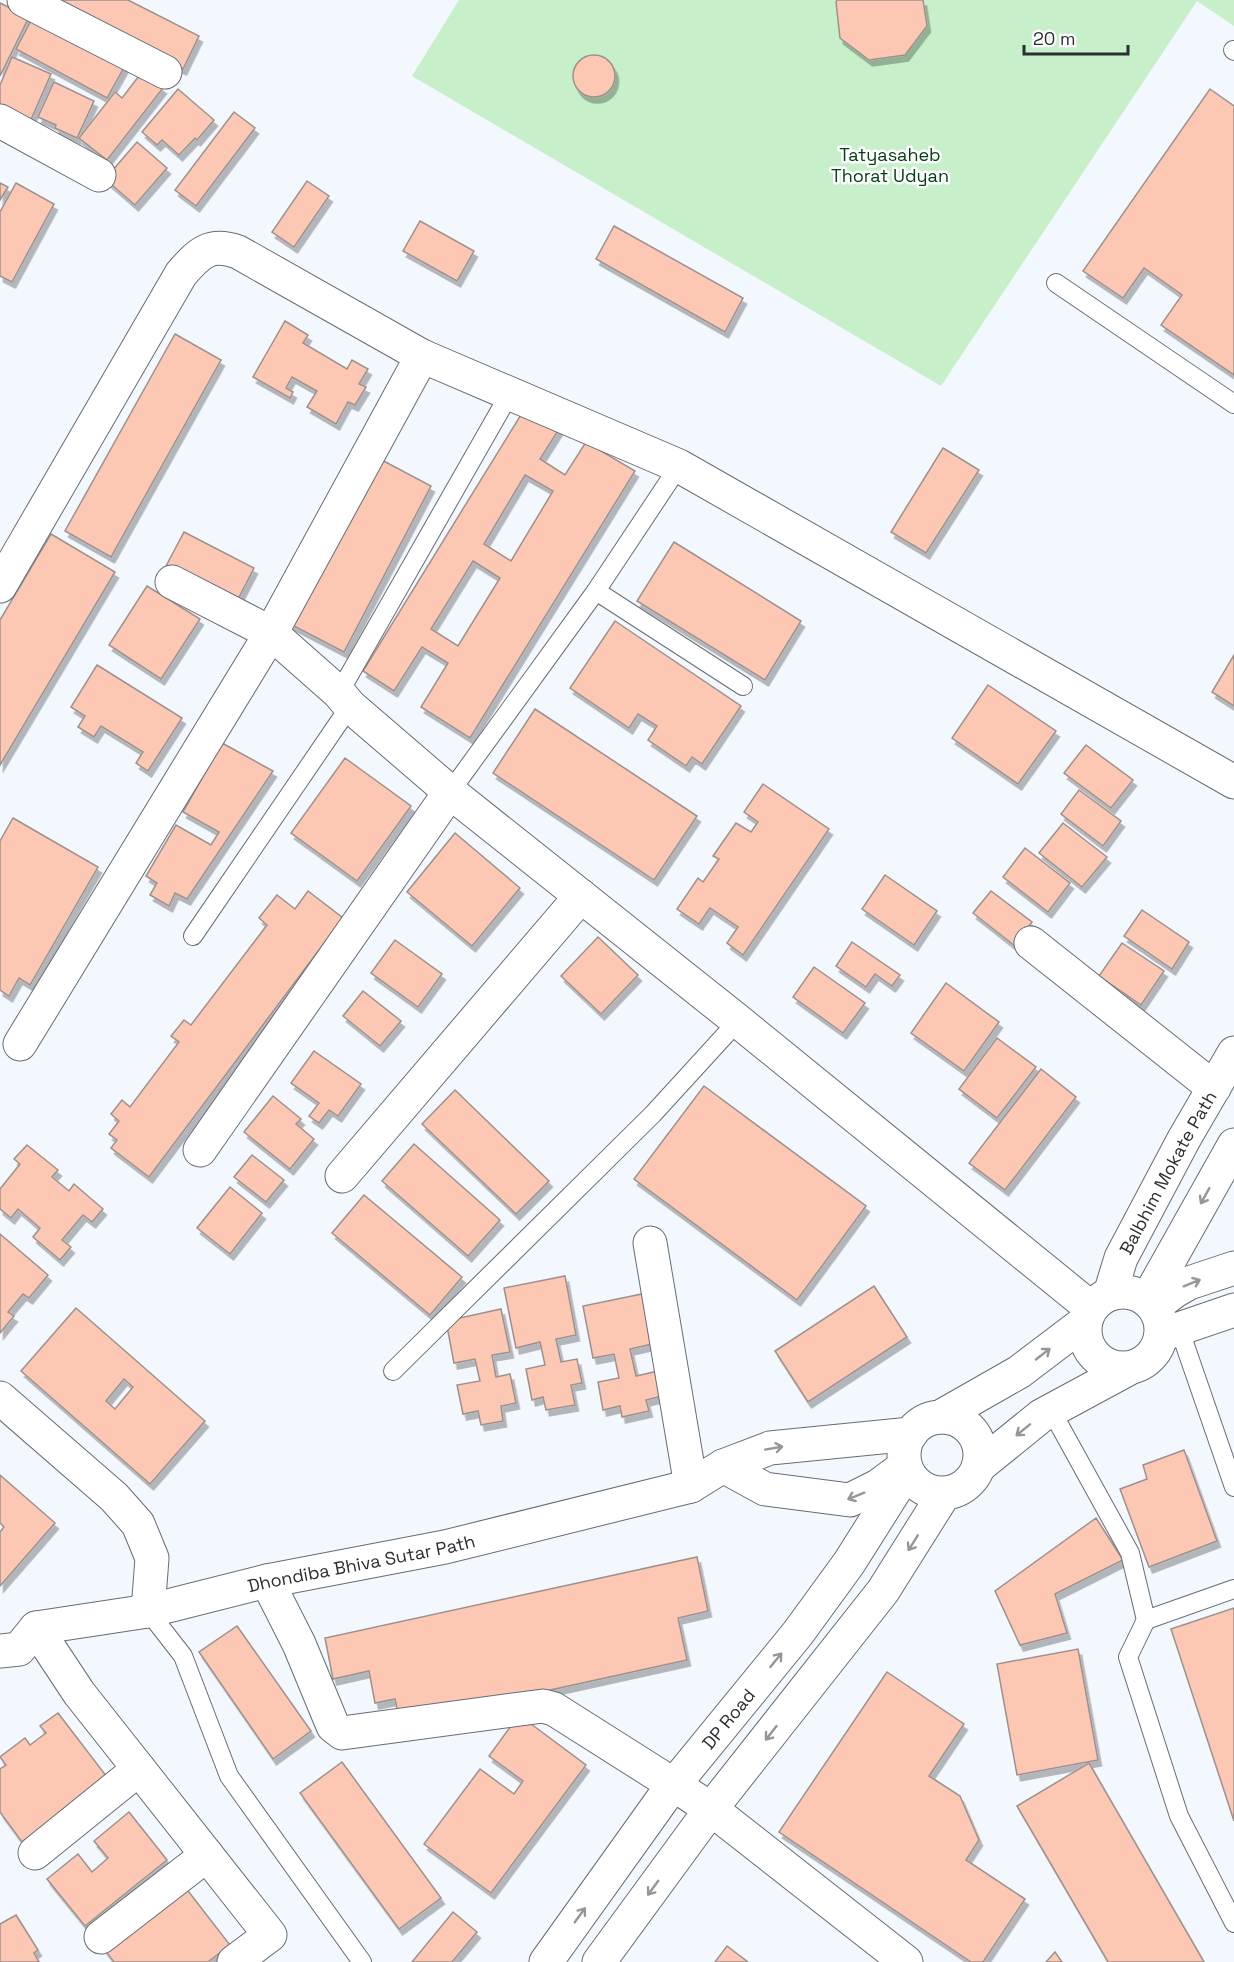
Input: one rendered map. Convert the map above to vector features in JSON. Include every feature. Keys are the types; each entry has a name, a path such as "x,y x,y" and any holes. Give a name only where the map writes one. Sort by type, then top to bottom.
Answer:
{"street":[{"path":"24,0 165,72"},
{"path":"0,121 99,175"},
{"path":"0,586 181,274 193,260 208,249 225,247 238,252 422,356 680,466 1234,782"},
{"path":"20,1044 271,633 422,356"},
{"path":"172,582 271,633 450,792 1095,1308"},
{"path":"200,1150 450,792"},
{"path":"342,1176 581,896"},
{"path":"1031,943 1214,1088"},
{"name":"Balbhim Mokate Path","path":"1095,1308 1185,1139 1234,1053"},
{"path":"1160,1318 1136,1293 1122,1292 1095,1308 1019,1372 940,1417 925,1421 914,1430 905,1443 903,1458 906,1469 916,1483 928,1491 944,1494 958,1490 970,1480 978,1467 1041,1416 1150,1358 1158,1348 1160,1318 1234,1145"},
{"path":"650,1243 692,1486"},
{"path":"1160,1318 1189,1283 1234,1268"},
{"path":"1095,1308 1084,1334 1088,1346 1104,1364 1116,1369 1128,1369"},
{"path":"1160,1318 1234,1310"},
{"path":"0,1398 114,1497 138,1524 152,1558 148,1611"},
{"path":"940,1417 954,1419 967,1427 976,1438 980,1453 978,1467"},
{"name":"Dhondiba Bhiva Sutar Path","path":"14,1641 267,1581 444,1547 692,1486 723,1466 770,1448 911,1434"},
{"path":"723,1466 765,1489 850,1500 906,1469"},
{"name":"DP Road","path":"546,1962 674,1785 798,1633 849,1563 906,1469"},
{"path":"599,1962 711,1809 883,1591 944,1494"},
{"path":"267,1581 299,1644 337,1730 342,1733 543,1706 554,1709 711,1809 906,1962"},
{"path":"14,1641 79,1693 270,1935 234,1962"},
{"path":"35,1853 140,1769"},
{"path":"101,1936 207,1855"}],"lane":[{"path":"1056,283 1234,404"},
{"path":"193,936 344,700 510,393"},
{"path":"450,792 597,591 680,466"},
{"path":"597,591 743,686"},
{"path":"393,1371 653,1114 738,1021"},
{"path":"1160,1318 1234,1487"},
{"path":"1051,1410 1130,1553 1146,1620 1128,1657 1179,1816 1234,1923"},
{"path":"1146,1620 1234,1589"},
{"path":"148,1611 183,1656 229,1776 362,1962"}],"green space":[{"name":"Tatyasaheb Thorat Udyan","path":"459,0 1234,0 1234,26 1197,1 941,386 412,76"}],"building":[{"path":"46,0 128,0 199,36 183,69"},
{"path":"837,0 923,0 927,26 905,55 869,60 840,38"},
{"path":"0,3 29,17 0,76"},
{"path":"35,13 127,62 107,98 16,49"},
{"path":"594,55 602,56 609,61 614,68 614,84 609,91 602,96 594,97 586,96 579,91 574,84 573,76 574,68 579,61 586,56"},
{"path":"12,57 51,74 29,124 0,111 0,85"},
{"path":"142,72 163,88 107,160 79,138 115,92 122,98"},
{"path":"54,82 94,101 77,138 38,117"},
{"path":"178,89 214,120 197,140 195,138 179,155 162,140 157,145 142,132"},
{"path":"1210,89 1234,106 1234,375 1161,325 1182,295 1144,268 1123,298 1083,271"},
{"path":"234,112 255,128 196,206 175,190"},
{"path":"137,142 167,168 135,205 105,179"},
{"path":"307,181 329,196 294,247 272,232"},
{"path":"0,183 8,187 0,200"},
{"path":"16,183 54,204 12,282 0,276 0,212"},
{"path":"420,221 474,251 457,281 403,251"},
{"path":"614,226 743,298 725,332 596,259"},
{"path":"285,321 308,335 303,343 347,369 352,360 368,369 359,384 366,387 355,405 348,402 336,424 307,407 317,391 292,377 286,388 293,392 290,398 253,377"},
{"path":"175,334 221,360 111,557 65,531"},
{"path":"527,405 561,426 540,459 565,475 586,442 635,471 470,738 421,707 448,663 422,647 394,691 363,671","holes":["525,475 553,491 511,561 484,544","473,561 500,578 458,646 431,629"]},
{"path":"943,448 979,470 926,553 891,532"},
{"path":"378,458 431,486 344,652 290,624"},
{"path":"184,532 254,568 235,605 165,568"},
{"path":"51,534 115,572 0,765 0,620"},
{"path":"674,542 801,621 765,680 637,601"},
{"path":"147,586 200,619 161,679 109,645"},
{"path":"615,621 741,706 702,764 692,757 686,766 648,740 657,726 638,714 629,728 570,688"},
{"path":"1234,655 1234,706 1212,692"},
{"path":"97,665 182,718 148,771 136,763 143,752 101,726 94,737 78,727 85,716 71,707"},
{"path":"988,685 1056,731 1018,784 952,738"},
{"path":"535,709 697,816 654,880 493,773"},
{"path":"222,743 273,771 187,899 175,893 169,906 150,895 157,883 146,876 176,825 211,845 219,832 183,812"},
{"path":"1086,745 1133,780 1111,808 1064,773"},
{"path":"345,758 411,806 357,881 291,833"},
{"path":"763,784 829,829 743,955 727,943 738,927 710,908 699,924 677,909 698,878 703,882 719,859 713,856 736,823 751,832 758,822 744,812"},
{"path":"1079,790 1121,821 1103,846 1061,814"},
{"path":"13,818 98,867 30,985 19,978 9,996 0,990 0,841"},
{"path":"1063,823 1107,857 1082,887 1039,853"},
{"path":"455,833 520,888 472,946 407,892"},
{"path":"1025,848 1070,883 1048,912 1003,877"},
{"path":"885,875 937,911 914,945 862,909"},
{"path":"308,891 343,918 149,1177 111,1148 117,1140 109,1134 119,1121 111,1114 122,1100 130,1107 179,1042 171,1036 184,1020 191,1025 267,925 259,918 277,895 295,909"},
{"path":"991,891 1032,922 1015,946 973,913"},
{"path":"1142,910 1189,942 1172,969 1124,936"},
{"path":"598,937 638,975 601,1014 561,976"},
{"path":"395,940 442,974 418,1007 371,973"},
{"path":"852,942 900,975 892,986 875,974 866,987 836,966"},
{"path":"1122,943 1164,971 1141,1005 1099,976"},
{"path":"814,967 865,1003 843,1033 793,997"},
{"path":"946,983 999,1022 964,1071 911,1033"},
{"path":"363,991 401,1021 380,1046 343,1016"},
{"path":"997,1038 1036,1067 997,1118 959,1089"},
{"path":"314,1051 361,1084 338,1116 329,1110 319,1123 309,1116 319,1103 291,1083"},
{"path":"1041,1069 1076,1097 1005,1190 969,1163"},
{"path":"704,1086 866,1206 797,1300 634,1179"},
{"path":"455,1090 549,1181 516,1214 422,1124"},
{"path":"273,1096 301,1119 296,1124 314,1139 290,1169 244,1132"},
{"path":"414,1144 500,1220 468,1256 382,1181"},
{"path":"27,1145 58,1170 52,1177 69,1191 74,1184 103,1209 92,1222 83,1215 62,1240 71,1247 60,1260 33,1237 40,1228 18,1209 11,1218 0,1209 0,1189 20,1164 14,1159"},
{"path":"252,1155 284,1180 266,1202 234,1177"},
{"path":"230,1187 262,1213 230,1254 197,1228"},
{"path":"364,1195 462,1277 430,1315 332,1233"},
{"path":"0,1234 48,1275 29,1298 23,1294 8,1312 14,1316 0,1333"},
{"path":"565,1276 576,1335 556,1339 561,1362 577,1359 582,1383 571,1385 575,1405 546,1410 543,1397 532,1400 526,1369 545,1365 540,1342 516,1348 504,1288"},
{"path":"874,1286 907,1337 808,1402 775,1351"},
{"path":"642,1294 652,1344 630,1349 636,1376 658,1371 662,1396 646,1400 649,1411 622,1417 620,1406 603,1410 598,1382 619,1378 614,1354 593,1358 583,1306"},
{"path":"76,1308 205,1421 150,1484 21,1371","holes":["124,1379 133,1387 115,1409 106,1401"]},
{"path":"501,1309 510,1352 492,1355 496,1377 510,1374 516,1403 501,1406 503,1421 481,1425 478,1411 463,1414 457,1385 480,1381 475,1359 454,1363 446,1321"},
{"path":"1184,1450 1217,1541 1149,1567 1120,1489 1147,1479 1143,1465"},
{"path":"0,1475 55,1523 0,1586 0,1532 4,1527 0,1523"},
{"path":"1096,1518 1123,1560 1055,1594 1067,1633 1020,1645 995,1591"},
{"path":"697,1557 708,1611 678,1618 687,1660 400,1723 395,1699 375,1703 369,1671 333,1679 325,1638"},
{"path":"1234,1608 1234,1821 1171,1629"},
{"path":"237,1626 311,1731 273,1759 199,1652"},
{"path":"1078,1649 1098,1760 1017,1775 997,1664"},
{"path":"887,1672 964,1724 929,1776 960,1796 979,1840 966,1860 1025,1899 983,1962 971,1962 779,1832"},
{"path":"58,1713 107,1777 22,1842 0,1812 0,1769 6,1765 0,1757 25,1738 30,1745 46,1733 40,1726"},
{"path":"519,1715 586,1765 491,1893 424,1844 480,1769 514,1794 523,1781 489,1756"},
{"path":"342,1762 441,1898 399,1929 300,1793"},
{"path":"1089,1763 1204,1962 1108,1962 1017,1806"},
{"path":"129,1812 167,1860 85,1926 47,1879 78,1854 92,1872 108,1858 94,1841"},
{"path":"185,1887 230,1945 208,1962 114,1962 104,1949"},
{"path":"453,1912 477,1932 452,1962 412,1962"},
{"path":"16,1915 38,1950 34,1953 39,1962 0,1962 0,1924"},
{"path":"727,1946 748,1962 715,1962"},
{"path":"1055,1952 1062,1962 1046,1962"}]}
